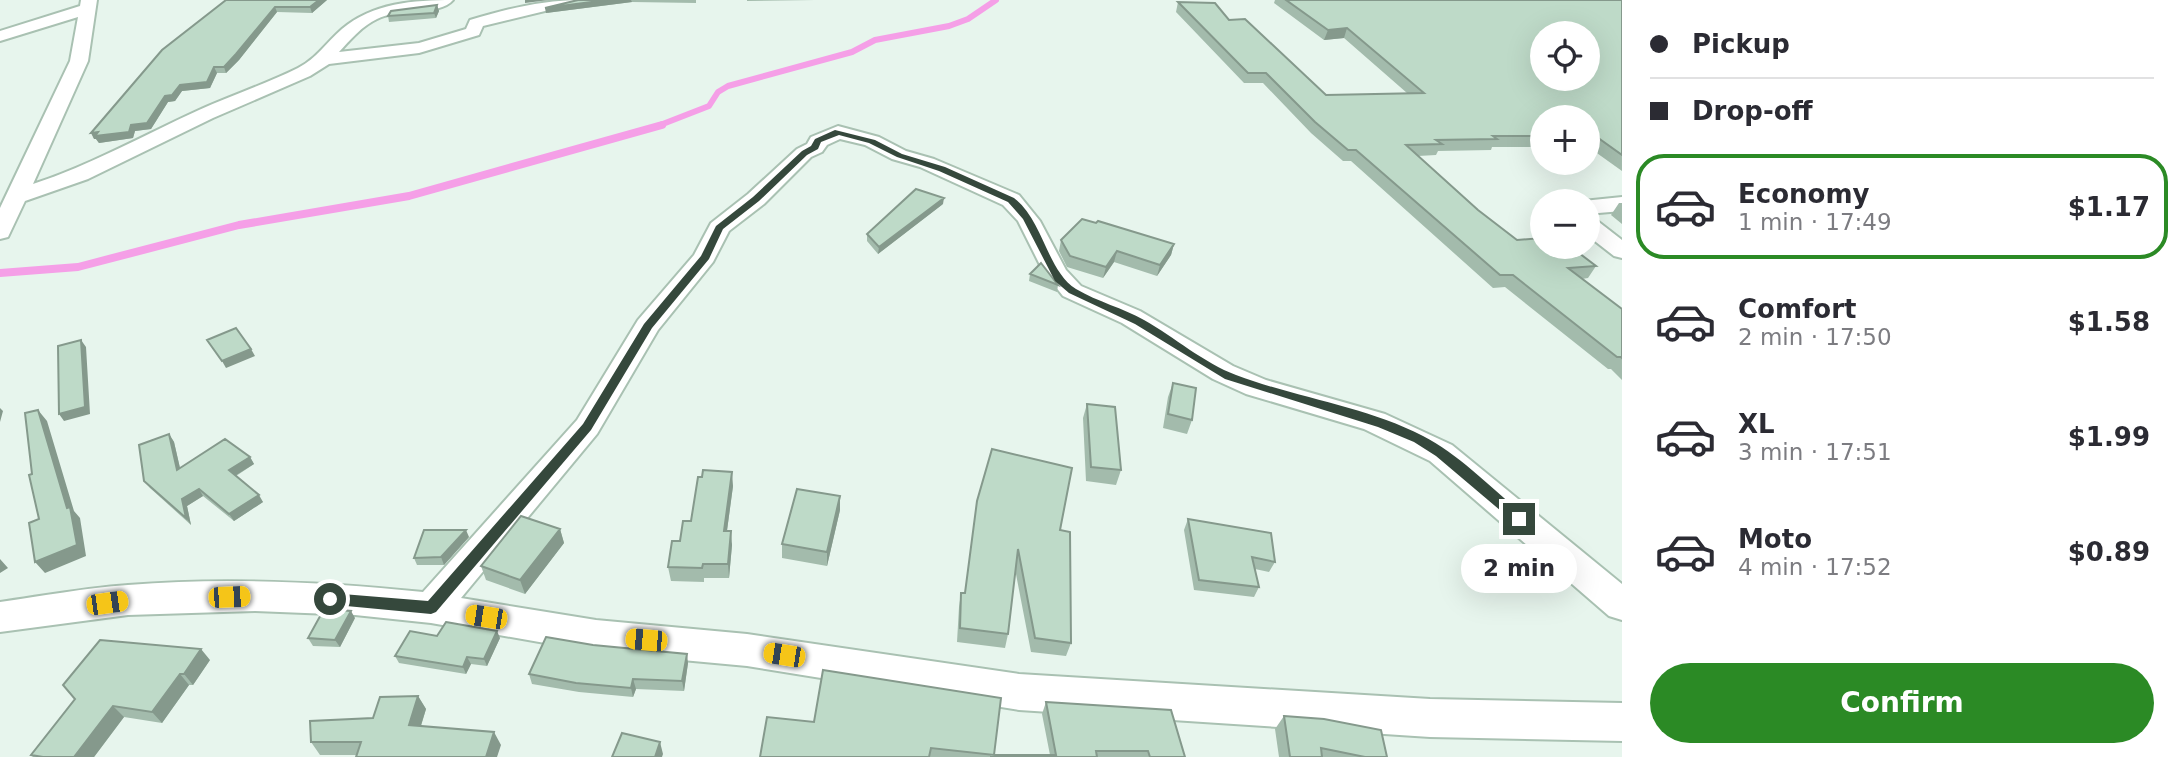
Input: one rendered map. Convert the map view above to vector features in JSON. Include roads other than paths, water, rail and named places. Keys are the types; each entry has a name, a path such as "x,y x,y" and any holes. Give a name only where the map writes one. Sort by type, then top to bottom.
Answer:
{"street":[{"path":"16,197 81,174 206,114 278,85 325,59 346,34 372,15 393,9 442,3 445,0"},
{"path":"325,59 418,48 473,32 475,23 496,16 523,8 573,0"},
{"path":"0,36 88,5 79,61 0,232"},
{"path":"431,608 587,427 647,326 705,257 719,228 756,199 804,153 815,148 818,141 838,132 872,141 1011,200 1020,206 1028,219 1060,281 1072,291 1143,324 1229,377 1382,424 1418,439 1441,453 1622,605"},
{"path":"1600,205 1622,204"},
{"path":"1600,234 1622,251"},
{"path":"0,617 128,600 255,596 355,600 431,608 596,635 747,650 1019,692 1430,718 1622,722"}],"waterway":[{"path":"655,127 709,106 718,92 728,86 852,52 875,40 949,26 968,19 996,0"},
{"path":"655,127 662,125"},
{"path":"0,273 78,267 239,225 409,196 655,127"}]}
